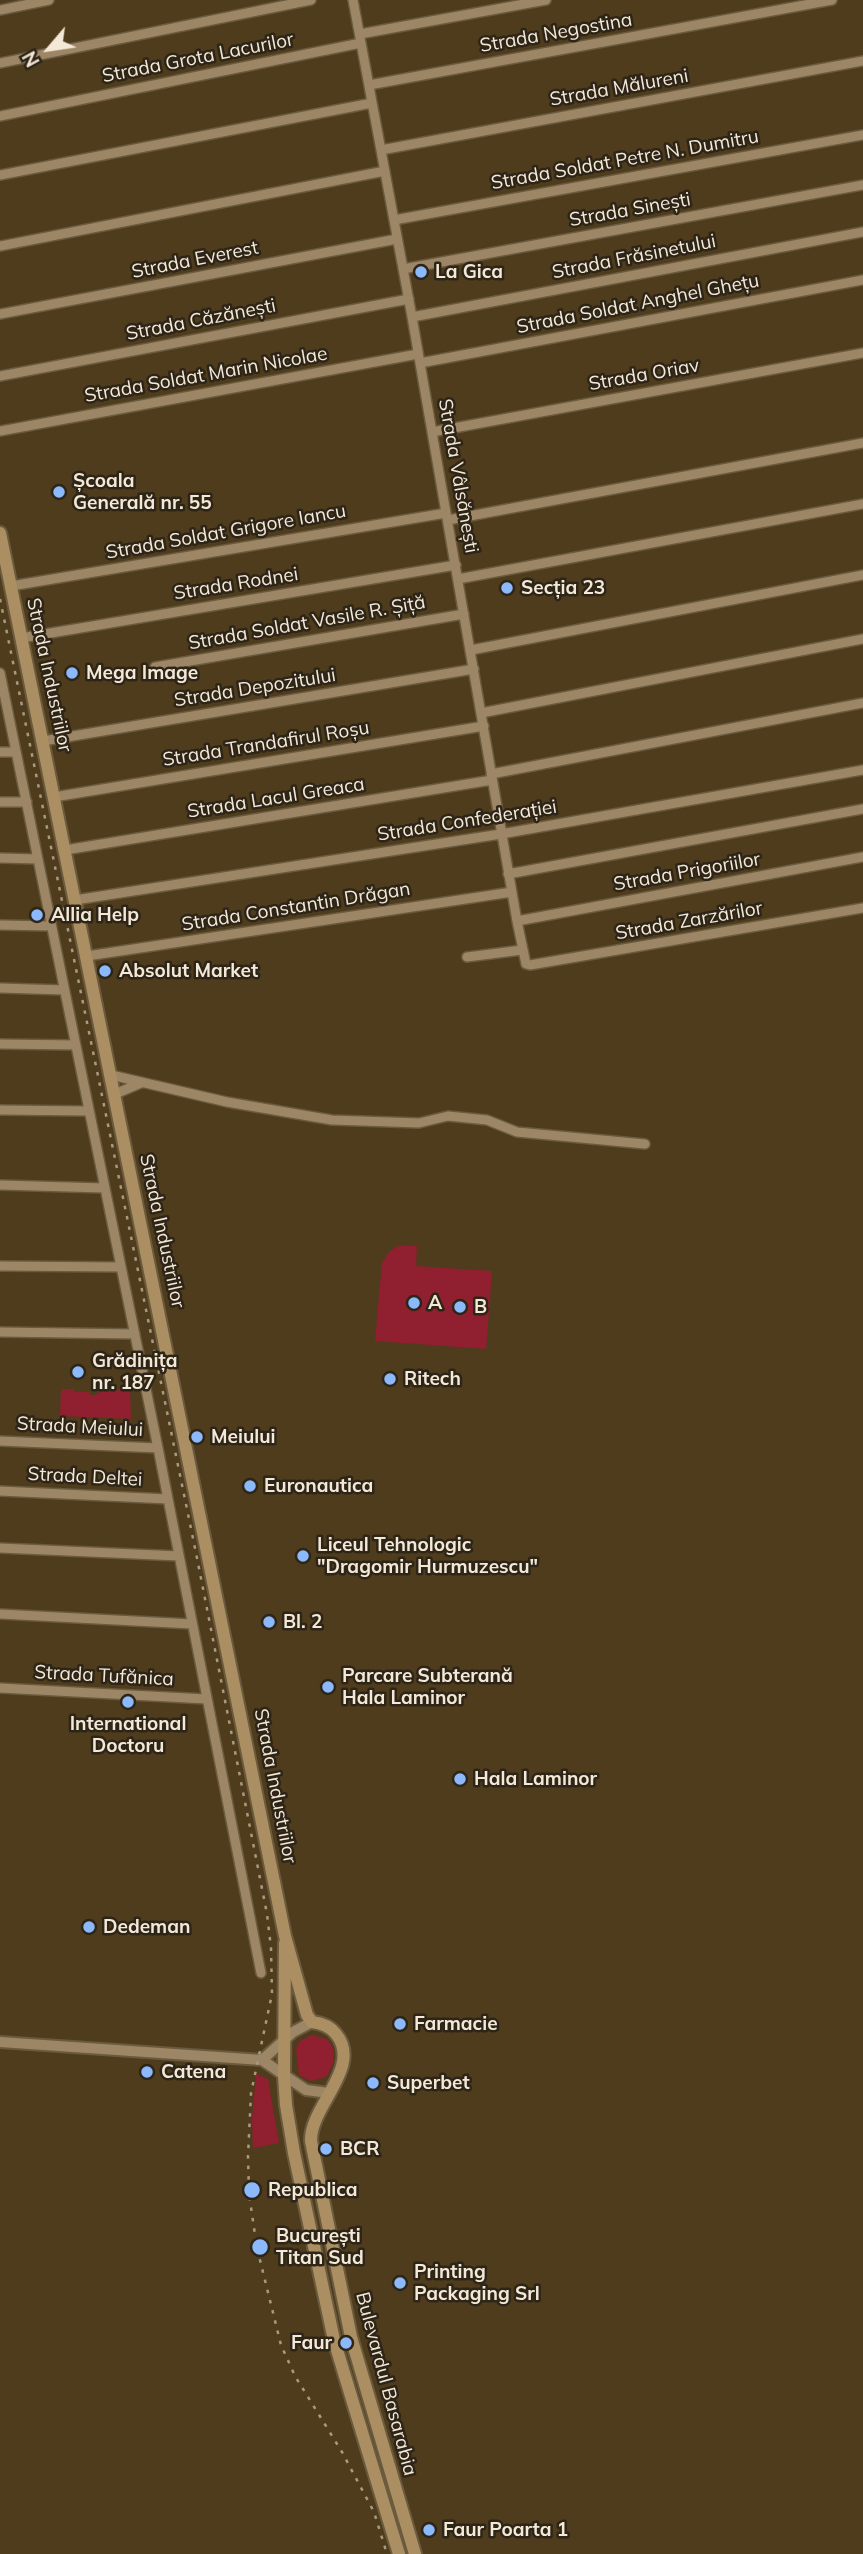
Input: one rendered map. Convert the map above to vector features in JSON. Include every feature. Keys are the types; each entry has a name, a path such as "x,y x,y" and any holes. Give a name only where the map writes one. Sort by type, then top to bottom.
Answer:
{"main road":[{"name":"Strada Industriilor","path":"0,533 285,1936 304,2005 312,2022"},
{"name":"Strada Industriilor","path":"284,2076 285,1936"},
{"name":"Bulevardul Basarabia","path":"312,2022 326,2025 342,2043 343,2064 312,2125 312,2149 351,2337 415,2554"},
{"name":"Bulevardul Basarabia","path":"284,2076 294,2153 331,2332 399,2554"}],"street":[{"path":"0,10 49,0"},
{"path":"0,63 311,0"},
{"name":"Strada Vâlsănești","path":"353,0 412,317 523,955"},
{"name":"Strada Grota Lacurilor","path":"0,116 546,0"},
{"name":"Strada Negostina","path":"369,85 832,0"},
{"name":"Strada Mălureni","path":"381,150 863,61"},
{"path":"0,175 372,103"},
{"name":"Strada Soldat Petre N. Dumitru","path":"394,220 863,135"},
{"path":"0,246 385,171"},
{"name":"Strada Sinești","path":"403,269 863,185"},
{"name":"Strada Frăsinetului","path":"412,317 863,232"},
{"name":"Strada Everest","path":"0,314 397,239"},
{"name":"Strada Soldat Anghel Ghețu","path":"419,358 863,280"},
{"name":"Strada Căzănești","path":"0,376 408,299"},
{"name":"Strada Oriav","path":"432,432 863,353"},
{"name":"Strada Soldat Marin Nicolae","path":"0,430 419,358"},
{"name":"Strada Soldat Grigore Iancu","path":"11,586 447,516 863,443"},
{"path":"458,579 863,504"},
{"name":"Strada Rodnei","path":"21,638 456,565"},
{"path":"471,650 863,575"},
{"name":"Strada Soldat Vasile R. Șiță","path":"155,667 464,614"},
{"path":"481,713 863,639"},
{"name":"Strada Depozitului","path":"43,741 474,669"},
{"path":"0,673 4,715 16,752 27,802 261,1973"},
{"name":"Strada Lacul Greaca","path":"65,850 492,777 863,703"},
{"name":"Strada Trandafirul Roșu","path":"54,797 484,726"},
{"path":"0,752 16,752"},
{"name":"Strada Confederației","path":"75,900 501,834 863,770"},
{"path":"0,802 27,802"},
{"path":"508,874 863,810"},
{"name":"Strada Prigoriilor","path":"517,921 863,857"},
{"path":"0,858 38,859"},
{"name":"Strada Constantin Drăgan","path":"86,957 512,892"},
{"name":"Strada Zarzărilor","path":"467,957 523,955 530,965 863,908"},
{"path":"0,925 51,926"},
{"path":"0,988 64,990"},
{"path":"0,1044 75,1045"},
{"path":"111,1075 227,1102 332,1120 419,1123 448,1116 486,1121 517,1132 645,1144"},
{"path":"115,1094 141,1083"},
{"path":"0,1110 89,1111"},
{"path":"0,1185 104,1188"},
{"path":"0,1266 121,1267"},
{"path":"0,1332 135,1334"},
{"name":"Strada Meiului","path":"0,1441 158,1448"},
{"name":"Strada Deltei","path":"0,1491 168,1499"},
{"path":"0,1548 179,1556"},
{"path":"0,1614 192,1623"},
{"name":"Strada Tufănica","path":"0,1688 206,1699"},
{"path":"262,2060 302,2026 312,2022"},
{"path":"0,2042 262,2060 306,2090 330,2093"}],"shaded area":[{"path":"399,1245 417,1246 416,1266 492,1271 486,1349 375,1341 382,1263 389,1252"},
{"path":"61,1389 74,1389 74,1392 90,1392 90,1395 95,1395 104,1389 130,1389 131,1419 60,1416"},
{"path":"312,2035 327,2039 333,2048 334,2058 326,2077 310,2081 299,2075 296,2049 300,2041"},
{"path":"256,2074 268,2079 279,2143 253,2148 252,2120"}],"railway":[{"path":"0,599 196,1553 267,1914 272,1994 251,2093 248,2156 249,2194 257,2248 281,2345 295,2376 342,2452 374,2512 387,2554"}],"place":[{"name":"La Gica","path":"421,272"},
{"name":"Școala Generală nr. 55","path":"59,492"},
{"name":"Secția 23","path":"507,588"},
{"name":"Mega Image","path":"72,673"},
{"name":"Allia Help","path":"37,915"},
{"name":"Absolut Market","path":"105,971"},
{"name":"A","path":"414,1303"},
{"name":"B","path":"460,1307"},
{"name":"Grădinița nr. 187","path":"78,1372"},
{"name":"Ritech","path":"390,1379"},
{"name":"Meiului","path":"197,1437"},
{"name":"Euronautica","path":"250,1486"},
{"name":"Liceul Tehnologic \"Dragomir Hurmuzescu\"","path":"303,1556"},
{"name":"Bl. 2","path":"269,1622"},
{"name":"Parcare Subterană Hala Laminor","path":"328,1687"},
{"name":"International Doctoru","path":"128,1702"},
{"name":"Hala Laminor","path":"460,1779"},
{"name":"Dedeman","path":"89,1927"},
{"name":"Farmacie","path":"400,2024"},
{"name":"Catena","path":"147,2072"},
{"name":"Superbet","path":"373,2083"},
{"name":"BCR","path":"326,2149"},
{"name":"Republica","path":"252,2190"},
{"name":"București Titan Sud","path":"260,2247"},
{"name":"Printing Packaging Srl","path":"400,2283"},
{"name":"Faur","path":"346,2343"},
{"name":"Faur Poarta 1","path":"429,2530"}]}
